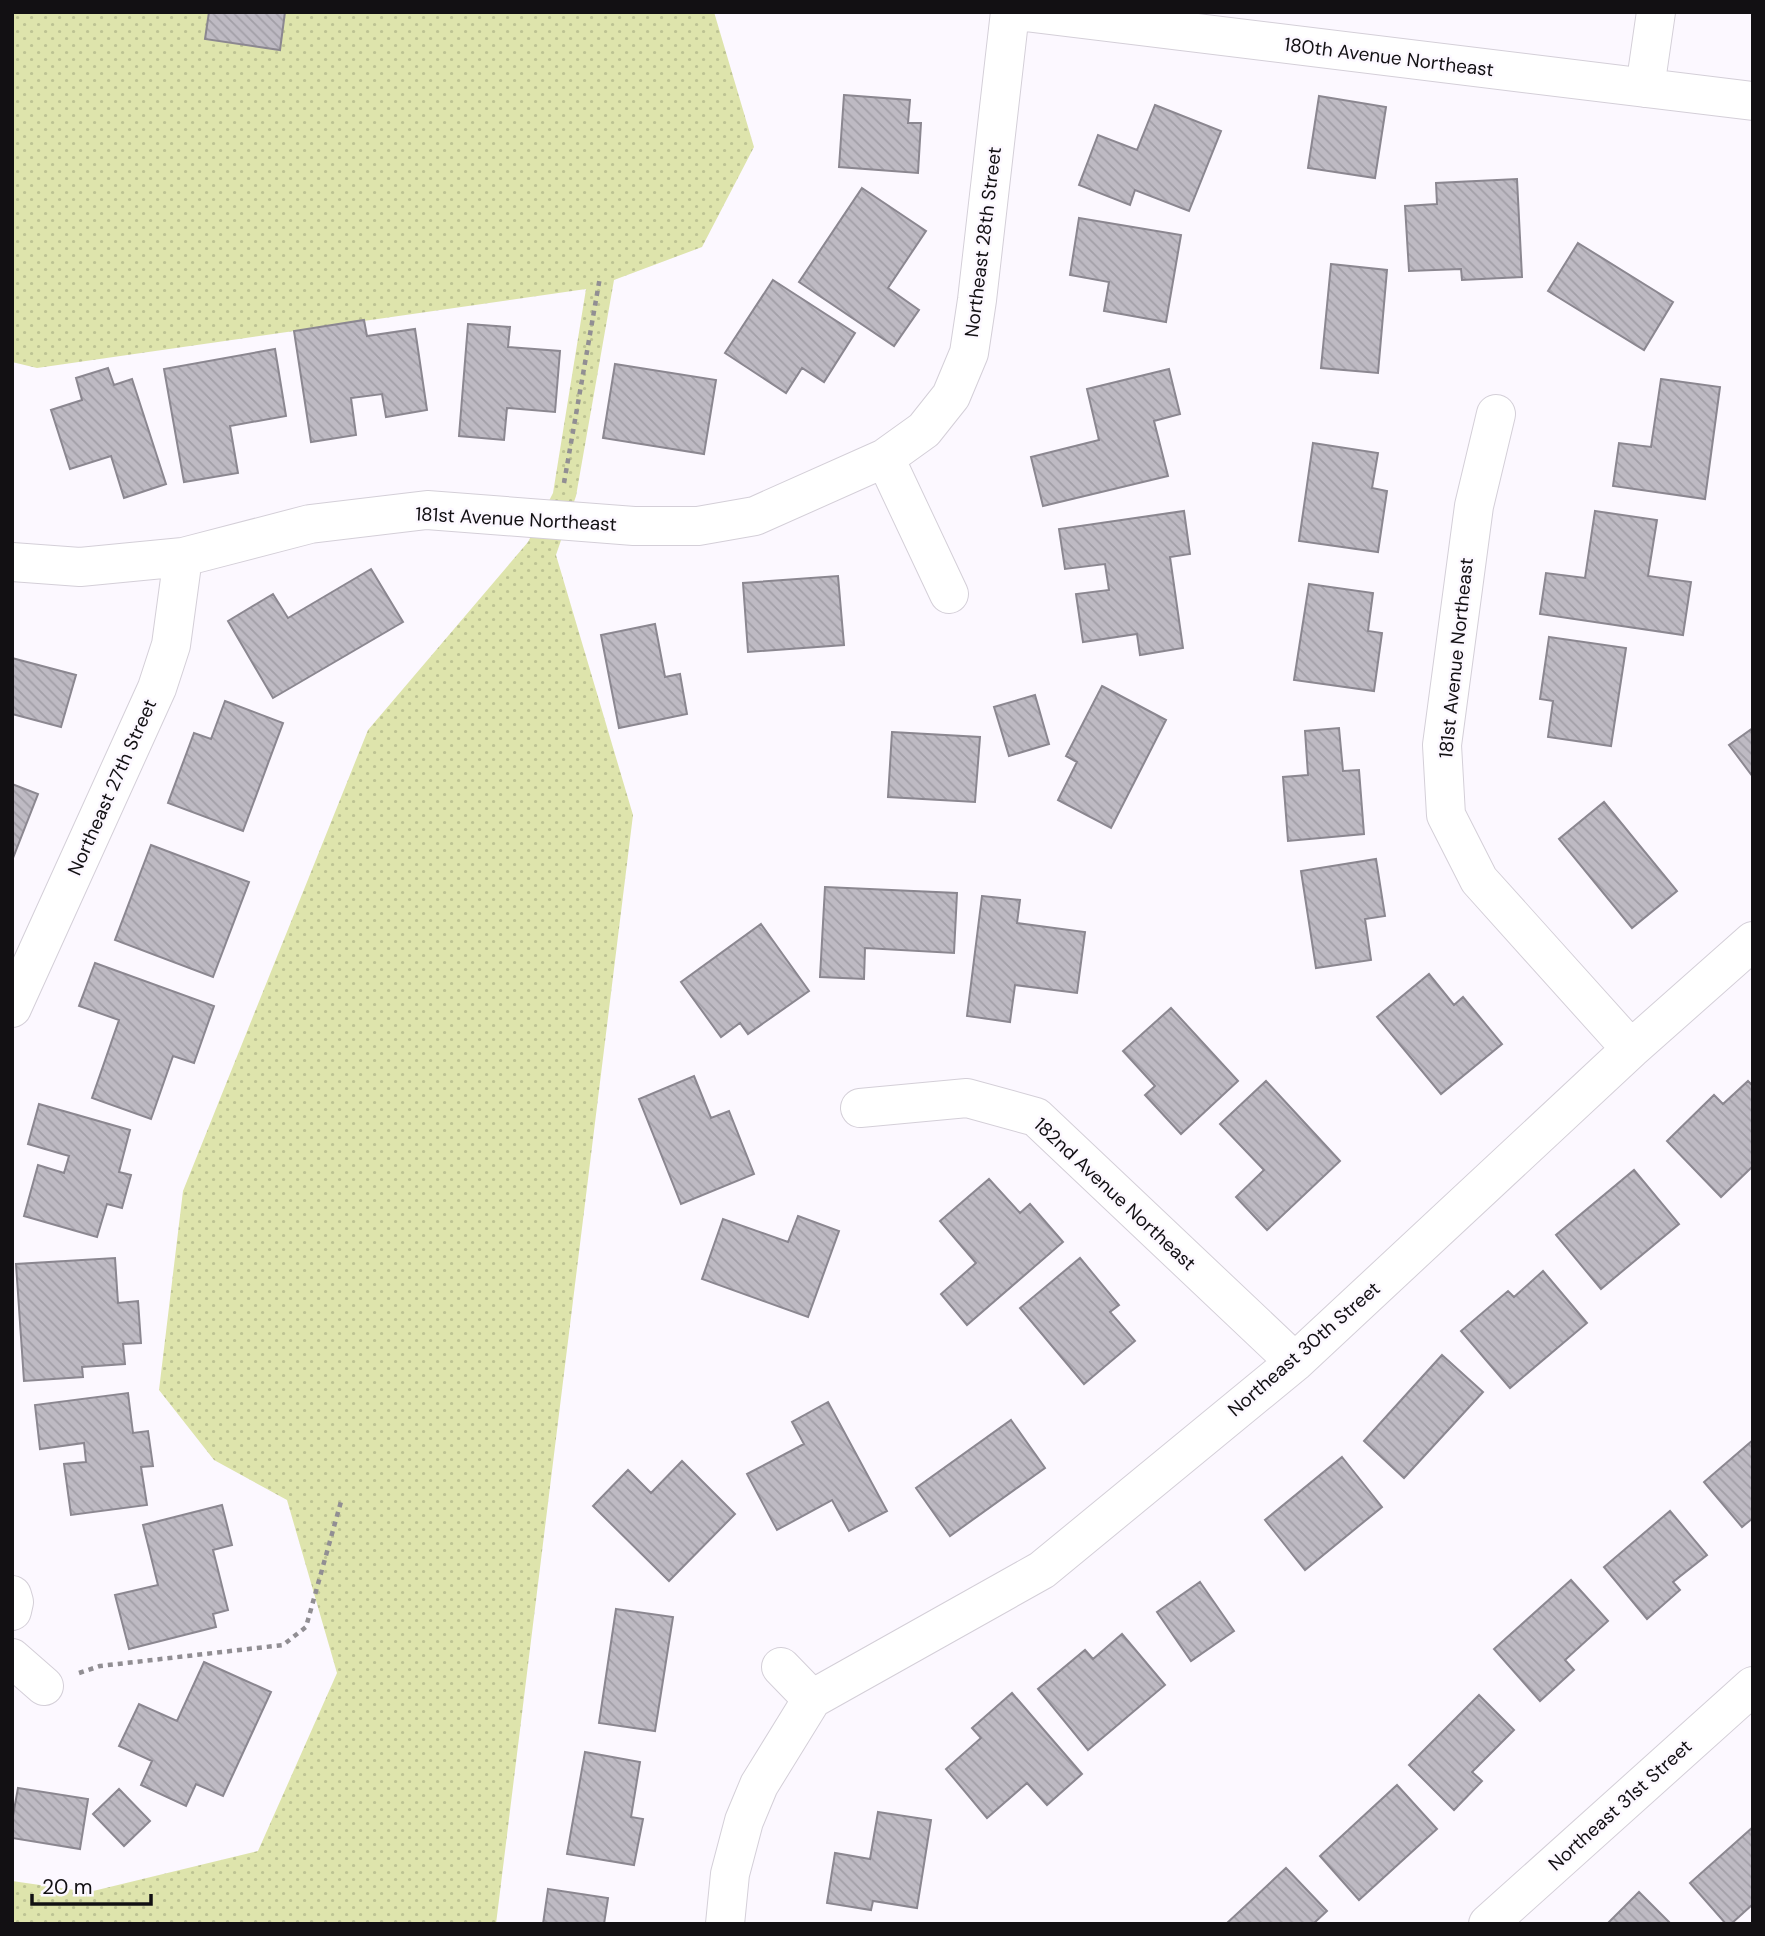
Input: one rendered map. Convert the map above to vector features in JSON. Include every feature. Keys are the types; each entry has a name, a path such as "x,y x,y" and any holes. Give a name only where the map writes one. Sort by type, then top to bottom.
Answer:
{"street":[{"name":"Northeast 28th Street","path":"885,458 924,430 951,396 968,353 977,300 1010,12"},
{"name":"180th Avenue Northeast","path":"1025,12 1753,101"},
{"path":"1645,88 1656,12"},
{"name":"181st Avenue Northeast","path":"1496,414 1474,506 1442,745 1446,815 1479,880 1631,1049"},
{"name":"181st Avenue Northeast","path":"12,562 80,567 183,557 310,524 427,510 634,526 698,526 755,516 885,458"},
{"path":"885,458 949,594"},
{"name":"Northeast 27th Street","path":"12,1008 157,688 171,645 183,557"},
{"name":"Northeast 30th Street","path":"812,1699 1042,1570 1295,1362 1631,1049 1753,941"},
{"name":"182nd Avenue Northeast","path":"860,1108 967,1098 1036,1117 1295,1362"},
{"path":"12,1595 12,1611"},
{"path":"12,1658 44,1686"},
{"path":"725,1924 730,1874 744,1821 759,1785 812,1699 781,1667"},
{"name":"Northeast 31st Street","path":"1488,1924 1753,1686"}],"path":[{"path":"558,519 600,277"},
{"path":"44,1686 100,1666 283,1645 306,1628 342,1498"}],"green space":[{"path":"12,12 714,12 754,147 702,247 614,280 576,496 556,555 633,815 496,1924 12,1924 12,1881 89,1892 258,1851 337,1673 287,1500 214,1460 159,1390 183,1191 368,730 528,542 553,493 586,289 37,368 12,362"}],"building":[{"path":"209,12 285,12 280,50 205,39"},
{"path":"844,95 910,100 908,123 921,123 918,173 839,167"},
{"path":"1319,96 1386,107 1375,178 1308,168"},
{"path":"1155,105 1221,131 1189,211 1135,190 1130,205 1079,185 1098,135 1137,150"},
{"path":"1517,179 1522,277 1462,280 1461,269 1409,271 1405,206 1437,204 1436,183"},
{"path":"862,188 926,231 888,288 919,310 894,346 799,282"},
{"path":"1079,218 1181,235 1166,322 1104,311 1109,282 1070,275"},
{"path":"1578,243 1673,302 1644,350 1548,291"},
{"path":"1331,264 1387,270 1378,373 1321,368"},
{"path":"773,280 855,333 824,382 802,368 786,393 725,353"},
{"path":"364,320 367,336 415,329 427,410 386,417 382,394 351,398 356,435 311,442 294,331"},
{"path":"468,324 510,327 508,347 560,351 555,412 507,408 504,440 459,436"},
{"path":"275,349 286,416 230,426 238,473 184,482 164,369"},
{"path":"615,364 716,380 704,454 603,438"},
{"path":"108,368 114,385 132,379 166,484 124,498 111,456 70,469 51,410 82,400 76,378"},
{"path":"1169,369 1180,414 1154,421 1168,476 1043,506 1031,457 1099,440 1087,389"},
{"path":"1661,379 1720,387 1705,499 1613,486 1619,443 1651,447"},
{"path":"1313,443 1378,453 1372,488 1387,491 1378,552 1299,541"},
{"path":"1184,511 1190,554 1170,557 1183,648 1140,655 1137,634 1083,642 1076,594 1109,590 1105,564 1065,569 1059,529"},
{"path":"1595,511 1657,520 1648,576 1691,582 1683,635 1540,614 1546,573 1585,578"},
{"path":"371,569 403,622 273,698 228,621 273,594 288,618"},
{"path":"838,576 844,645 748,652 743,583"},
{"path":"1309,584 1373,593 1368,631 1382,633 1374,691 1294,680"},
{"path":"655,624 665,677 680,674 687,714 619,728 601,635"},
{"path":"1549,637 1626,648 1611,746 1548,737 1553,701 1540,699"},
{"path":"12,658 76,675 61,727 12,714"},
{"path":"1102,686 1166,720 1111,828 1058,800 1077,762 1066,756"},
{"path":"1035,695 1049,744 1009,756 994,707"},
{"path":"225,701 283,723 243,831 168,803 194,733 211,739"},
{"path":"1339,728 1343,771 1359,770 1364,834 1288,841 1283,777 1308,775 1305,731"},
{"path":"1753,728 1753,777 1729,745"},
{"path":"892,732 980,737 975,802 888,797"},
{"path":"12,784 38,794 13,858 12,858"},
{"path":"1604,802 1677,891 1632,928 1559,839"},
{"path":"151,845 249,882 213,977 115,940"},
{"path":"1376,859 1385,916 1365,919 1371,960 1316,968 1301,871"},
{"path":"825,887 957,893 954,953 865,948 864,979 820,977"},
{"path":"982,896 1020,900 1017,923 1085,932 1077,993 1015,985 1010,1022 967,1016"},
{"path":"761,924 809,991 748,1034 740,1023 721,1037 681,982"},
{"path":"95,963 214,1006 194,1063 173,1056 151,1119 92,1098 119,1020 79,1006"},
{"path":"1429,974 1454,1005 1463,997 1502,1044 1441,1094 1377,1017"},
{"path":"1171,1008 1238,1081 1181,1134 1145,1095 1155,1086 1123,1051"},
{"path":"694,1076 711,1118 729,1111 754,1174 681,1204 639,1099"},
{"path":"1266,1081 1340,1161 1267,1230 1236,1197 1264,1170 1220,1124"},
{"path":"1748,1081 1753,1086 1753,1166 1721,1197 1667,1141 1714,1095 1723,1104"},
{"path":"39,1104 130,1130 119,1172 131,1175 122,1208 107,1204 97,1237 24,1216 38,1165 64,1173 69,1156 28,1144"},
{"path":"1634,1170 1679,1224 1601,1289 1556,1235"},
{"path":"989,1179 1020,1213 1030,1204 1063,1242 967,1325 941,1294 976,1263 940,1221"},
{"path":"798,1216 839,1231 808,1317 702,1279 723,1219 788,1242"},
{"path":"115,1258 118,1303 138,1301 141,1343 123,1344 125,1364 82,1367 83,1377 24,1381 16,1264"},
{"path":"1080,1258 1119,1305 1110,1312 1135,1341 1084,1384 1020,1308"},
{"path":"1543,1271 1587,1323 1510,1388 1461,1331 1508,1291 1514,1297"},
{"path":"1442,1355 1483,1392 1404,1478 1364,1441"},
{"path":"128,1393 133,1433 148,1431 153,1466 141,1467 147,1505 71,1515 64,1464 86,1462 84,1443 40,1449 35,1405"},
{"path":"828,1402 887,1511 849,1531 832,1500 777,1530 747,1474 804,1444 792,1422"},
{"path":"1011,1420 1045,1468 950,1536 916,1488"},
{"path":"1753,1440 1753,1518 1742,1527 1704,1482"},
{"path":"1342,1457 1382,1507 1305,1570 1265,1520"},
{"path":"682,1461 735,1514 669,1581 593,1506 628,1470 651,1493"},
{"path":"222,1505 232,1545 213,1550 228,1610 213,1614 216,1627 129,1649 115,1595 158,1585 143,1525"},
{"path":"1670,1511 1707,1555 1673,1582 1680,1590 1647,1619 1604,1567"},
{"path":"1571,1580 1608,1621 1565,1660 1574,1670 1540,1701 1494,1649"},
{"path":"1200,1582 1234,1631 1191,1661 1157,1612"},
{"path":"616,1609 673,1617 655,1731 599,1723"},
{"path":"1122,1634 1165,1685 1088,1750 1038,1689 1085,1650 1093,1659"},
{"path":"204,1662 271,1692 223,1796 196,1784 186,1806 141,1785 152,1761 119,1746 139,1704 177,1721"},
{"path":"1012,1693 1082,1774 1047,1805 1027,1783 987,1818 946,1769 981,1738 972,1728"},
{"path":"1479,1695 1514,1730 1472,1772 1482,1781 1454,1810 1409,1765"},
{"path":"585,1752 640,1762 631,1817 643,1819 634,1865 567,1854"},
{"path":"1397,1785 1437,1829 1359,1900 1320,1856"},
{"path":"18,1788 88,1799 80,1849 12,1838"},
{"path":"119,1789 150,1821 124,1846 93,1814"},
{"path":"878,1812 931,1820 917,1908 873,1901 871,1910 827,1903 835,1853 870,1859"},
{"path":"1753,1827 1753,1904 1731,1924 1726,1924 1690,1883"},
{"path":"1286,1868 1327,1911 1313,1924 1226,1924"},
{"path":"548,1889 608,1898 604,1924 543,1924"},
{"path":"1639,1892 1671,1924 1607,1924"}]}
